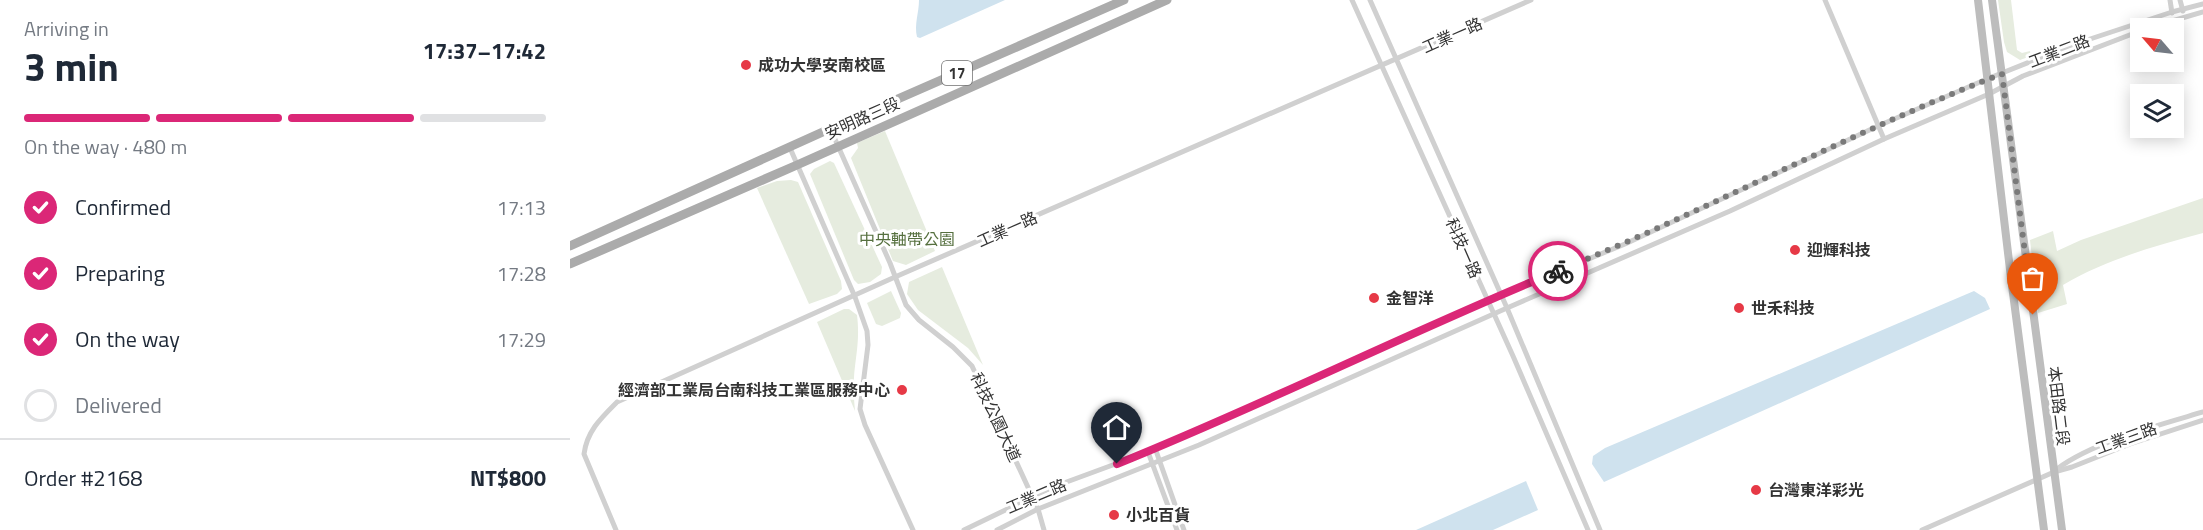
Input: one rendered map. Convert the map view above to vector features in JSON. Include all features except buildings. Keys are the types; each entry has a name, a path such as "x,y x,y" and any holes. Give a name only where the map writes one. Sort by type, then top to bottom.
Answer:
{"main road":[{"name":"安明路三段","path":"570,246 830,128 1124,0"},
{"name":"安明路三段","path":"570,264 1167,0"}],"street":[{"name":"科技一路","path":"1352,0 1488,300 1588,530"},
{"name":"科技一路","path":"1370,0 1507,308 1600,530"},
{"name":"工業一路","path":"616,530 584,454 586,441 596,422 617,402 1531,0"},
{"path":"1825,0 1884,139"},
{"name":"本田路二段","path":"1978,0 2044,530"},
{"name":"本田路二段","path":"1992,0 2062,530"},
{"path":"2170,0 2174,18"},
{"path":"2180,0 2184,16"},
{"name":"工業二路","path":"964,530 1032,496 1148,452 1488,300 1624,244 1878,126 1988,79 2107,33 2203,4"},
{"path":"2179,18 2203,12"},
{"path":"2107,33 2110,42"},
{"name":"工業二路","path":"997,530 1038,509 1153,465 1730,211 1884,139 1989,94 2028,74 2130,35"},
{"name":"科技公園大道","path":"830,128 906,305 972,366 1038,509 1044,530"},
{"path":"790,148 855,297 867,331 868,345 860,409 865,425 913,530"},
{"name":"工業三路","path":"2054,472 2071,458 2142,430 2203,412"},
{"name":"工業三路","path":"1922,530 2054,472 2203,420"},
{"path":"2165,424 2167,431"},
{"path":"2142,430 2145,439"},
{"path":"1155,448 1184,530"},
{"path":"1148,452 1177,530"}],"green space":[{"path":"1998,0 2011,0 2017,50 2022,53 2030,51 2031,56 2020,60 2007,52"},
{"name":"中央軸帶公園","path":"885,131 935,251 906,265 893,261 851,158 858,148 857,143"},
{"name":"中央軸帶公園","path":"830,161 834,163 882,267 881,274 870,282 858,284 854,280 810,174 814,169"},
{"name":"中央軸帶公園","path":"777,181 798,182 841,281 842,289 837,294 809,304 757,188"},
{"path":"2203,198 2203,233 2132,254 2080,276 2063,285 2067,304 2038,313 2030,240 2053,231 2057,251 2081,240"},
{"name":"中央軸帶公園","path":"942,267 983,365 968,348 918,310 907,294 909,282"},
{"name":"中央軸帶公園","path":"891,291 901,313 900,318 882,326 876,324 867,303"},
{"path":"844,309 849,309 857,315 858,324 854,385 855,411 817,322"}],"water":[{"path":"919,0 1005,0 920,38 917,37 916,28"},
{"path":"1974,291 1985,298 1990,309 1604,482 1592,464 1593,456 1605,448"},
{"path":"1526,481 1538,510 1493,530 1416,530"}],"way so far":[{"path":"1558,271 1624,244 1878,126 2002,74 2033,315"}],"place":[{"name":"成功大學安南校區","path":"746,65"},
{"name":"迎輝科技","path":"1795,250"},
{"name":"金智洋","path":"1374,298"},
{"name":"世禾科技","path":"1739,308"},
{"name":"經濟部工業局台南科技工業區服務中心","path":"902,390"},
{"name":"台灣東洋彩光","path":"1756,490"},
{"name":"小北百貨","path":"1114,515"}],"route":[{"path":"1117,464 1558,271"}]}
